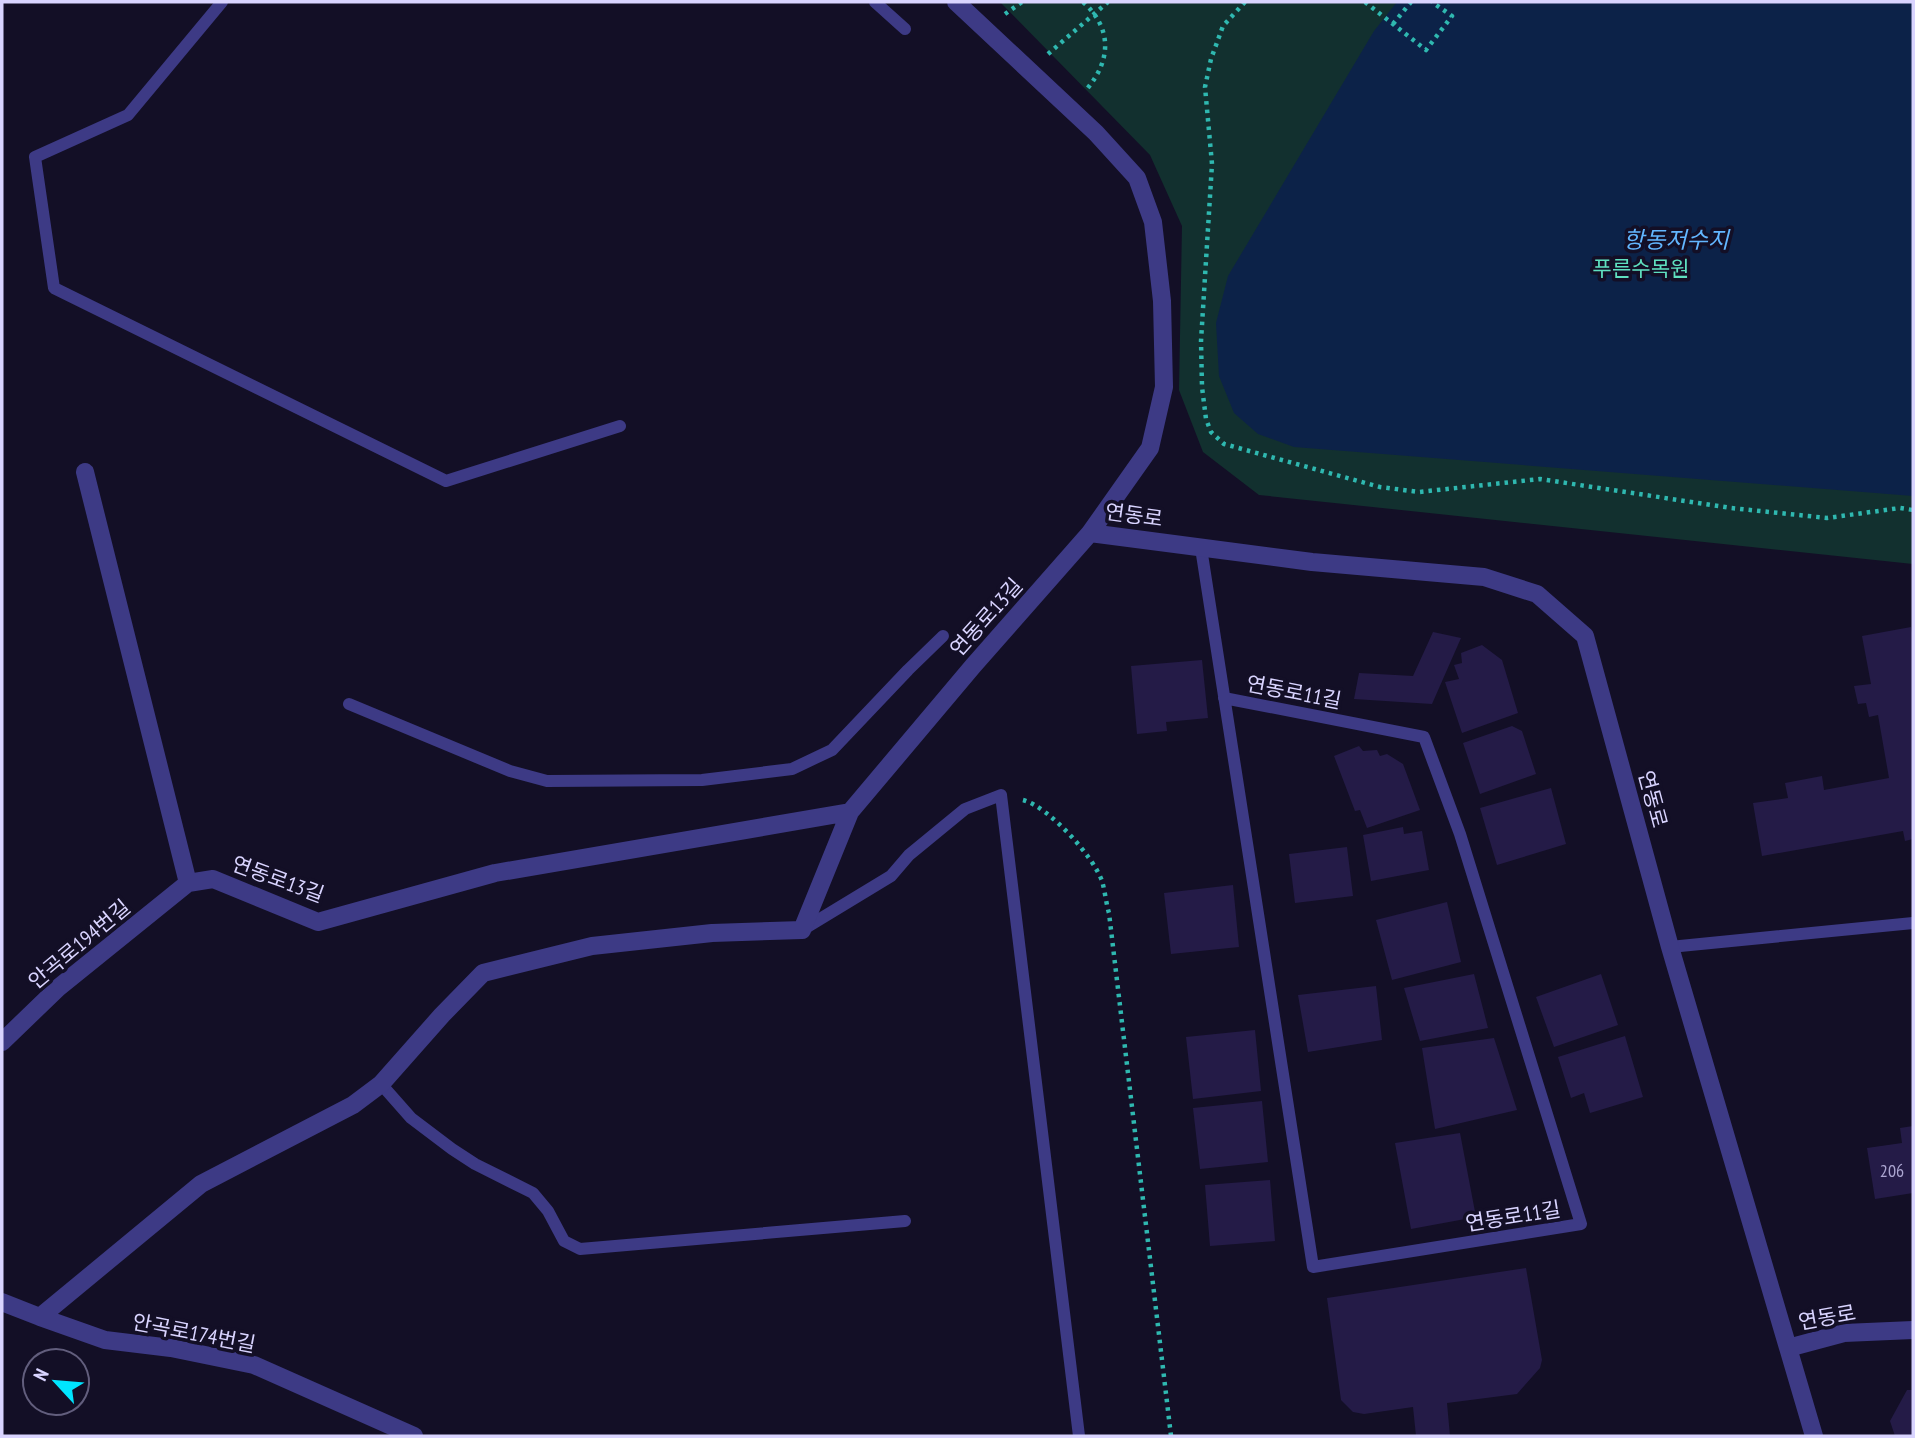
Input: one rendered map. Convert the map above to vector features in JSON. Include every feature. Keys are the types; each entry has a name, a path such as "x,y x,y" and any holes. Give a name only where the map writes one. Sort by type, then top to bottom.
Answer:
{"street":[{"path":"956,2 1070,109"},
{"name":"연동로13길","path":"802,930 850,811 1090,533 1150,448 1164,387 1162,300 1153,222 1136,178 1070,109"},
{"path":"85,472 188,883"},
{"name":"연동로","path":"1090,533 1312,562 1484,577 1537,594 1585,636 1670,947 1788,1348 1844,1334 1913,1330"},
{"name":"연동로13길","path":"188,883 212,879 318,922 495,873 850,811"},
{"name":"안곡로194번길","path":"2,1042 58,988 188,883"},
{"path":"2,1302 40,1317 201,1184 353,1105 381,1084 483,972 592,946 712,933 802,930"},
{"name":"안곡로174번길","path":"40,1317 105,1340 171,1348 254,1365 414,1436"},
{"path":"1788,1348 1814,1436"}],"lane":[{"path":"222,2 128,116 35,157 54,288 446,481 620,426"},
{"path":"875,2 905,29"},
{"name":"연동로11길","path":"1200,548 1313,1267 1581,1224 1460,834 1424,737 1224,698"},
{"path":"349,704 510,771 547,781 702,780 792,769 832,750 943,636"},
{"path":"802,930 891,876 909,855 964,809 1002,795 1079,1436"},
{"path":"1670,947 1913,923"},
{"path":"381,1084 411,1118 452,1149 475,1164 533,1193 548,1210 564,1241 580,1248 905,1221"}],"path":[{"path":"1070,109 1090,85 1106,50 1104,32 1095,13 1083,2"},
{"path":"1029,71 1108,2"},
{"path":"1245,2 1223,26 1211,59 1205,88 1212,164 1201,341 1202,387 1206,419 1211,432 1224,444 1380,487 1419,492 1540,479 1731,509 1827,518 1900,508 1913,510"},
{"path":"1365,2 1426,50 1452,16 1432,2"},
{"path":"1393,24 1411,2"},
{"path":"1002,795 1028,802 1048,815 1088,856 1102,880 1109,913 1171,1436"}],"green space":[{"name":"항동저수지","path":"1000,2 1913,2 1913,564 1259,495 1203,452 1179,390 1182,226 1150,155"}],"water":[{"name":"항동저수지","path":"1397,2 1913,2 1913,496 1294,447 1258,434 1234,413 1219,376 1216,323 1228,276 1374,31"}],"building":[{"path":"1911,627 1913,839 1905,841 1903,831 1762,856 1753,803 1788,798 1785,783 1822,776 1824,790 1889,778 1878,715 1869,717 1866,703 1858,704 1854,686 1871,684 1862,636"},
{"path":"1433,632 1461,638 1432,704 1354,699 1359,673 1413,676"},
{"path":"1482,645 1502,660 1518,713 1462,733 1445,682 1459,679 1454,665 1462,663 1461,653"},
{"path":"1202,660 1208,718 1166,722 1167,731 1137,734 1131,666"},
{"path":"1512,726 1522,731 1536,774 1480,794 1463,743"},
{"path":"1359,746 1363,751 1377,750 1380,756 1387,754 1403,764 1420,810 1367,828 1360,810 1355,811 1334,756"},
{"path":"1551,788 1566,844 1497,865 1480,808"},
{"path":"1403,827 1404,834 1422,831 1429,870 1371,881 1363,835"},
{"path":"1347,847 1353,896 1295,903 1289,854"},
{"path":"1233,885 1239,947 1171,954 1164,893"},
{"path":"1447,902 1461,962 1392,980 1376,920"},
{"path":"1474,974 1488,1028 1420,1041 1404,988"},
{"path":"1601,974 1618,1025 1554,1047 1536,997"},
{"path":"1376,986 1382,1040 1308,1052 1298,995"},
{"path":"1255,1030 1261,1091 1193,1099 1186,1037"},
{"path":"1625,1036 1643,1097 1590,1113 1584,1093 1571,1098 1558,1057"},
{"path":"1494,1038 1517,1110 1435,1129 1422,1048"},
{"path":"1262,1101 1268,1162 1200,1169 1193,1108"},
{"path":"1913,1126 1913,1193 1875,1199 1867,1148 1902,1143 1900,1128"},
{"path":"1460,1133 1476,1217 1411,1229 1395,1143"},
{"path":"1270,1180 1275,1241 1210,1246 1205,1185"},
{"path":"1526,1268 1542,1360 1540,1368 1517,1394 1447,1403 1450,1436 1416,1436 1413,1407 1364,1414 1353,1412 1341,1400 1327,1298"},
{"path":"1907,1390 1913,1390 1913,1436 1895,1436 1890,1421"}],"park label":[{"name":"푸른수목원","path":"1641,268"}]}
